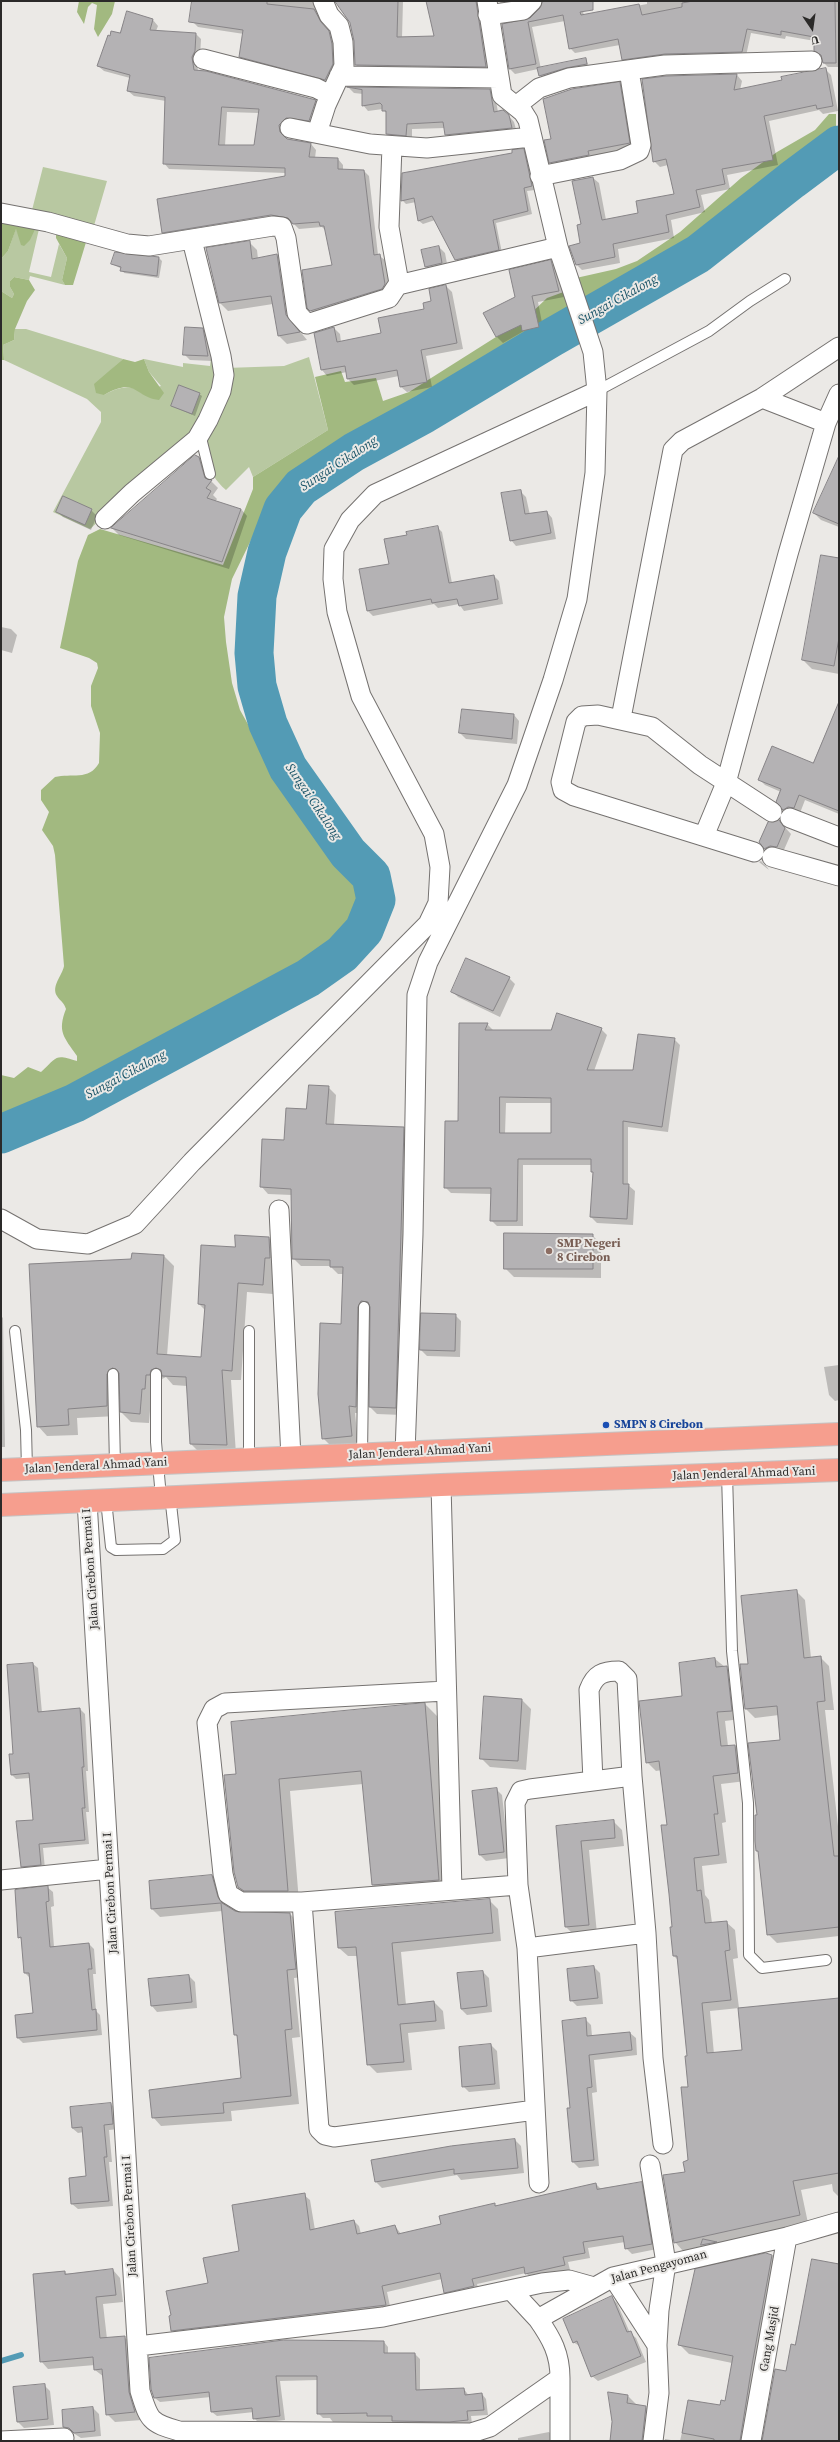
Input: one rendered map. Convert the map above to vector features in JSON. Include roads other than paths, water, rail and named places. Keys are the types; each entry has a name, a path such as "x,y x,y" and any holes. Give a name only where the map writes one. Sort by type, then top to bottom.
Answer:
{"highway":[{"name":"Jalan Jenderal Ahmad Yani","path":"1,1470 839,1434"},
{"name":"Jalan Jenderal Ahmad Yani","path":"1,1505 441,1485 839,1470"}],"street":[{"path":"317,133 330,95 344,66 343,42 339,26 329,15 323,1"},
{"path":"405,1453 413,1234 417,995 428,962 517,785 553,680 578,591 595,473 597,391 593,352 558,247 526,116 502,95 488,8 523,10 532,1"},
{"path":"203,59 316,88 330,95"},
{"path":"516,106 539,88 569,78 665,65 812,61"},
{"path":"540,176 620,160 639,151 641,145 629,70"},
{"path":"339,76 499,78"},
{"path":"290,128 370,144 427,148 531,137"},
{"path":"1,213 48,222 127,244 149,246 273,226 282,227 286,238 297,313 307,324 389,298 398,285 399,276 389,226 392,146"},
{"path":"105,519 132,493 197,439 221,391 224,375 217,334 192,240"},
{"path":"398,285 558,247"},
{"path":"621,718 673,450 682,441 762,398 839,347"},
{"path":"1,1219 37,1239 88,1244 135,1224 192,1162 428,924 438,903 440,867 434,834 361,696 337,612 333,579 334,549 350,520 375,494 597,391"},
{"path":"704,836 726,783 788,554 826,423 839,394"},
{"path":"762,398 826,423"},
{"path":"754,852 574,796 563,790 561,782 576,722 582,716 598,715 621,718 652,727 726,783 781,815 839,837"},
{"path":"772,858 839,876"},
{"path":"279,1210 291,1458"},
{"path":"441,1485 452,1890"},
{"name":"Jalan Cirebon Permai I","path":"97,1500 109,1870 140,2391 146,2412 157,2425 179,2431 365,2437"},
{"path":"593,1781 589,1690 593,1680 605,1671 619,1671 627,1679 632,1776 646,1933 653,2058 663,2144"},
{"path":"446,1691 225,1703 214,1709 207,1723 223,1874 228,1894 241,1902 302,1902 518,1885"},
{"path":"539,2183 527,1948 518,1885 515,1803 521,1791 632,1776"},
{"path":"1,1880 109,1870"},
{"path":"302,1902 319,2129 325,2135 334,2137 536,2110"},
{"path":"527,1948 646,1933"},
{"path":"650,2165 666,2263 659,2310 657,2345 658,2393 653,2441"},
{"name":"Jalan Pengayoman","path":"538,2319 613,2277 666,2263 787,2237 839,2222"},
{"name":"Gang Masjid","path":"751,2441 787,2237"},
{"path":"613,2277 657,2345"},
{"path":"138,2346 383,2317 512,2291 542,2283 569,2280 594,2287"},
{"path":"512,2291 538,2319 554,2341 560,2362 560,2441"},
{"path":"365,2437 471,2433 490,2427 560,2378"},
{"path":"1,2441 64,2438"}],"lane":[{"path":"597,391 709,331 750,301 785,279"},
{"path":"200,433 210,474"},
{"path":"362,1455 364,1307"},
{"path":"15,1331 26,1430 27,1469"},
{"path":"249,1331 249,1459"},
{"path":"113,1374 115,1464"},
{"path":"97,1500 111,1547 125,1551 163,1549 175,1540 171,1504 161,1497 160,1463 156,1442 156,1374"},
{"path":"727,1474 732,1651 748,1803 749,1955 762,1968 826,1960"}],"waterway":[{"name":"Sungai Cikalong","path":"1,1134 75,1103 308,978 342,954 364,930 376,900 371,876 348,853 288,768 268,724 257,686 254,653 257,596 267,552 283,509 301,487 354,452 424,414 551,338 698,254 839,145"},
{"path":"1,2361 21,2355"}],"place":[{"name":"SMP Negeri 8 Cirebon","path":"549,1251"},
{"name":"SMPN 8 Cirebon","path":"606,1425"}]}
